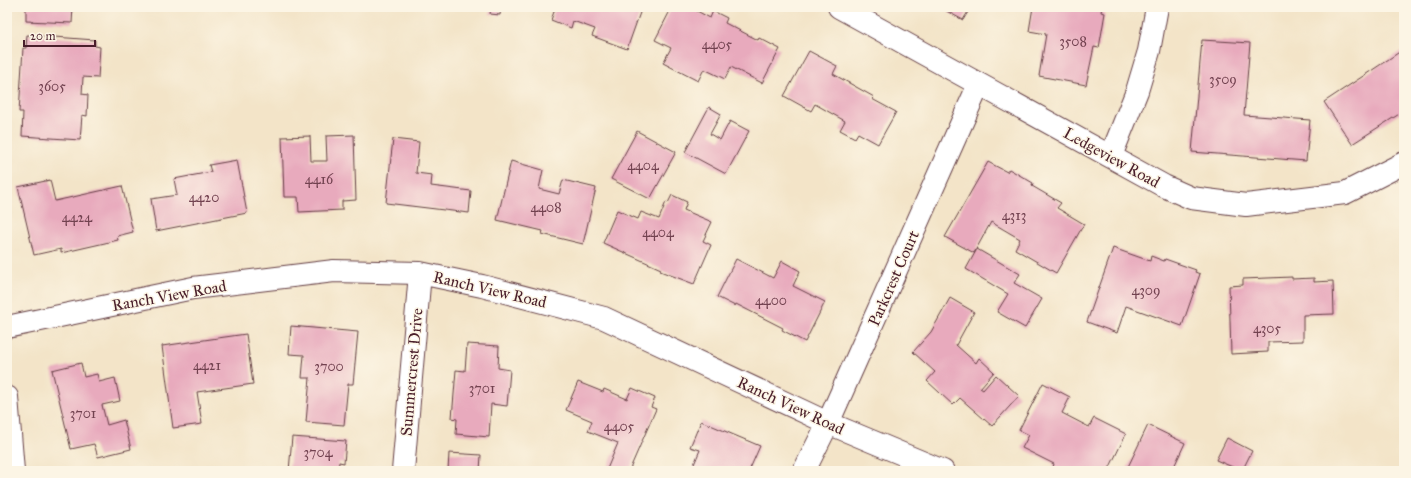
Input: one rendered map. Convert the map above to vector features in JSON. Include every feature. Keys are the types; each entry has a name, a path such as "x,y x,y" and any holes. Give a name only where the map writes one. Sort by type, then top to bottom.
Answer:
{"street":[{"name":"Ledgeview Road","path":"839,7 1164,186 1190,198 1246,205 1345,193 1404,163"},
{"path":"1111,156 1137,91 1149,51 1157,7"},
{"name":"Parkcrest Court","path":"804,471 828,422 979,84"},
{"name":"Ranch View Road","path":"7,327 193,288 334,271 420,273 482,286 604,318 828,422 943,471"},
{"name":"Summercrest Drive","path":"403,471 420,273"},
{"path":"7,397 13,471"}],"building":[{"path":"26,7 73,7 72,23 26,21"},
{"path":"491,7 501,7 500,15 490,14"},
{"path":"549,7 642,7 627,49 592,36 595,29 573,21 571,28 551,20 555,9"},
{"path":"672,7 700,7 697,11 710,18 713,11 727,18 725,23 758,40 759,38 780,49 762,83 731,67 725,79 704,69 698,81 663,63 671,48 655,40"},
{"path":"939,7 971,7 963,20"},
{"path":"1033,7 1102,7 1101,12 1105,13 1099,48 1094,47 1086,85 1039,76 1046,34 1029,31"},
{"path":"27,35 95,40 95,46 100,47 98,78 83,77 82,94 88,95 87,116 82,115 80,140 22,136 23,112 19,112 23,48 26,48"},
{"path":"1202,40 1250,43 1244,115 1310,120 1306,161 1192,152"},
{"path":"809,51 837,66 833,74 874,97 872,99 896,112 878,144 858,133 855,138 840,130 845,121 815,104 811,111 784,96"},
{"path":"1401,51 1404,55 1404,111 1352,144 1324,102"},
{"path":"709,107 721,114 710,134 720,140 730,121 749,131 726,174 685,152"},
{"path":"637,131 676,152 650,199 611,179"},
{"path":"354,135 356,200 342,201 342,210 299,212 298,197 284,197 282,137 310,136 311,161 327,161 326,136"},
{"path":"393,139 419,142 416,173 432,175 431,186 471,191 469,213 386,203"},
{"path":"237,160 247,213 156,231 151,199 177,195 174,179 211,172 209,165"},
{"path":"511,161 543,170 539,189 559,194 563,180 596,188 583,244 542,234 543,231 497,220"},
{"path":"988,162 1007,172 1009,169 1033,183 1032,186 1061,203 1057,208 1084,224 1056,273 1015,249 1020,239 991,222 974,253 945,237"},
{"path":"50,180 55,201 122,186 133,232 117,236 118,240 61,253 61,249 34,255 18,187"},
{"path":"672,195 687,202 684,210 712,222 703,241 711,245 694,284 660,271 661,269 603,243 617,210 638,219 641,212 659,219 666,202 668,203"},
{"path":"1113,248 1150,261 1151,256 1164,261 1165,259 1196,270 1195,272 1200,274 1182,326 1126,306 1117,333 1087,322"},
{"path":"977,249 1020,274 1014,283 1042,299 1025,328 997,312 1008,294 966,269"},
{"path":"736,259 773,278 782,261 800,271 793,286 825,302 805,342 782,330 783,328 736,304 735,306 717,297"},
{"path":"1292,277 1292,279 1314,278 1314,282 1333,281 1334,314 1303,315 1303,341 1268,342 1268,352 1231,354 1229,286 1243,285 1243,279"},
{"path":"950,298 974,312 956,345 976,363 979,358 994,372 980,388 983,390 996,375 1019,396 992,426 960,398 953,405 927,381 935,372 913,352 931,332"},
{"path":"291,326 358,332 353,384 348,384 344,425 306,422 310,378 302,378 304,355 289,354"},
{"path":"246,334 253,384 197,392 202,424 173,428 162,346"},
{"path":"467,344 499,346 498,368 510,370 507,406 491,404 489,437 456,434 457,419 452,418 456,370 465,371"},
{"path":"81,363 84,377 97,374 99,382 115,378 120,401 102,405 107,425 124,420 131,449 98,457 94,444 71,449 52,370"},
{"path":"578,382 603,392 604,389 627,399 632,388 655,398 651,407 656,409 629,471 611,471 607,469 618,443 588,431 592,421 566,410"},
{"path":"1043,383 1070,397 1062,413 1089,427 1094,418 1126,434 1108,471 1061,471 1053,467 1054,464 1022,448 1029,435 1019,430"},
{"path":"701,421 760,446 749,471 696,471 692,469 700,450 690,447"},
{"path":"1148,425 1185,443 1172,471 1126,471"},
{"path":"292,437 346,441 344,463 339,462 338,471 289,471"},
{"path":"1227,438 1252,451 1242,471 1216,460"},
{"path":"449,453 481,455 480,471 448,471"}]}
